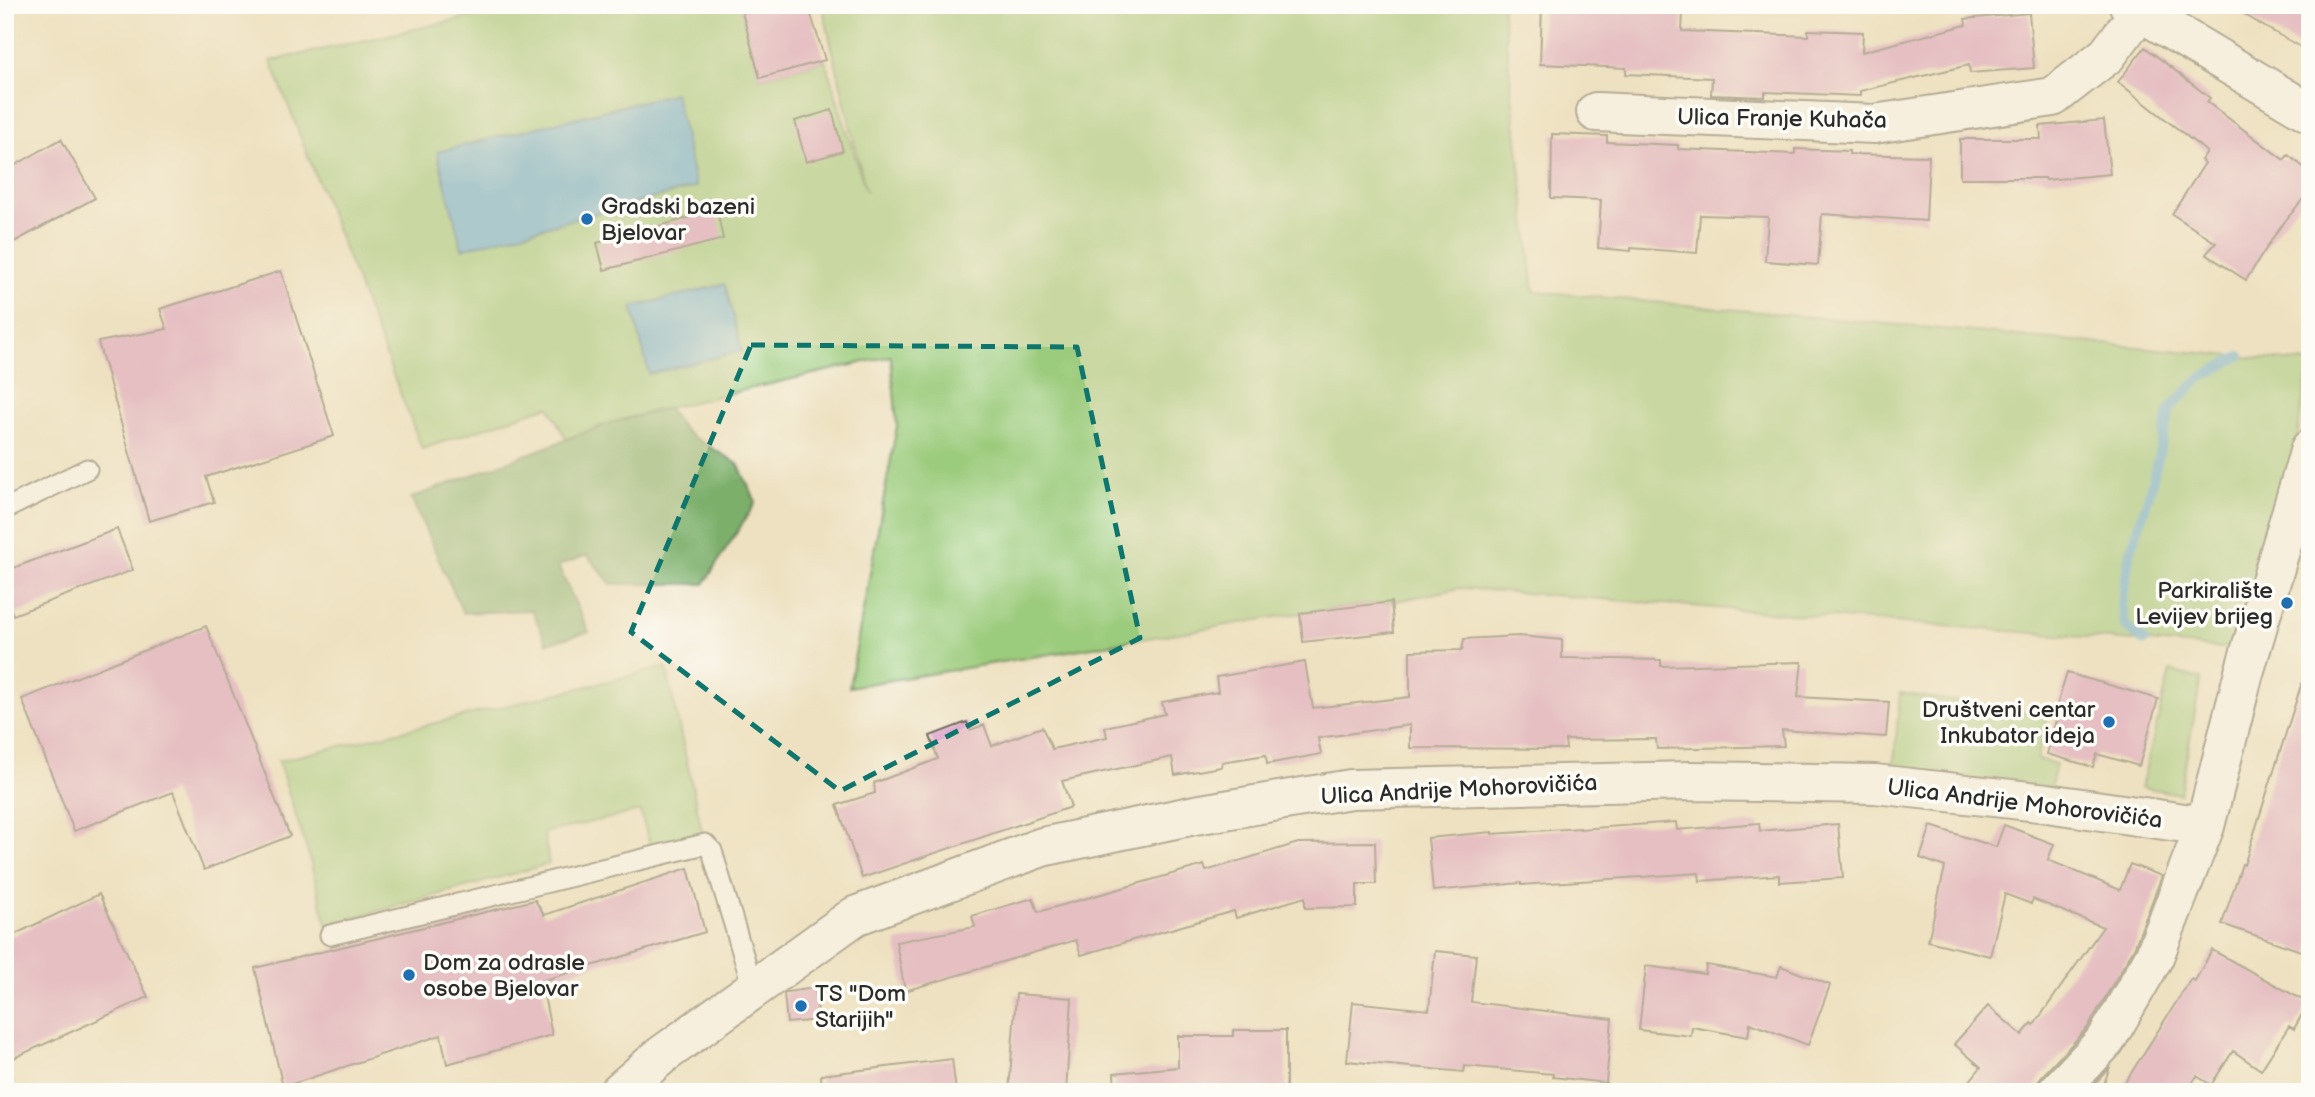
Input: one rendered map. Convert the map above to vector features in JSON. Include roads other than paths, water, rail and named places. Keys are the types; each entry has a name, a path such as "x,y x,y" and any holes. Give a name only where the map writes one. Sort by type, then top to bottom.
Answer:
{"street":[{"name":"Ulica Franje Kuhača","path":"1596,111 1874,124 2053,97 2107,55 2134,8"},
{"path":"2134,8 2310,114"},
{"path":"2057,1092 2106,1040 2154,957 2205,827 2246,664 2310,449"},
{"name":"Ulica Andrije Mohorovičića","path":"619,1092 662,1055 855,916 1042,846 1195,815 1351,789 1691,781 1875,784 2047,803 2205,827"}],"lane":[{"path":"5,509 87,469"},
{"path":"330,934 705,844 712,851 753,988"}],"water":[{"path":"675,93 696,187 462,249 437,152"},
{"path":"725,284 742,351 649,374 632,307"}],"waterway":[{"path":"2144,641 2125,626 2122,604 2129,557 2148,498 2170,409 2199,379 2240,356"}],"place":[{"name":"Gradski bazeni Bjelovar","path":"587,219"},
{"name":"Parkiralište Levijev brijeg","path":"2287,603"},
{"name":"Društveni centar Inkubator ideja","path":"2109,722"},
{"name":"Dom za odrasle osobe Bjelovar","path":"409,975"},
{"name":"TS \"Dom Starijih\"","path":"801,1006"}]}
